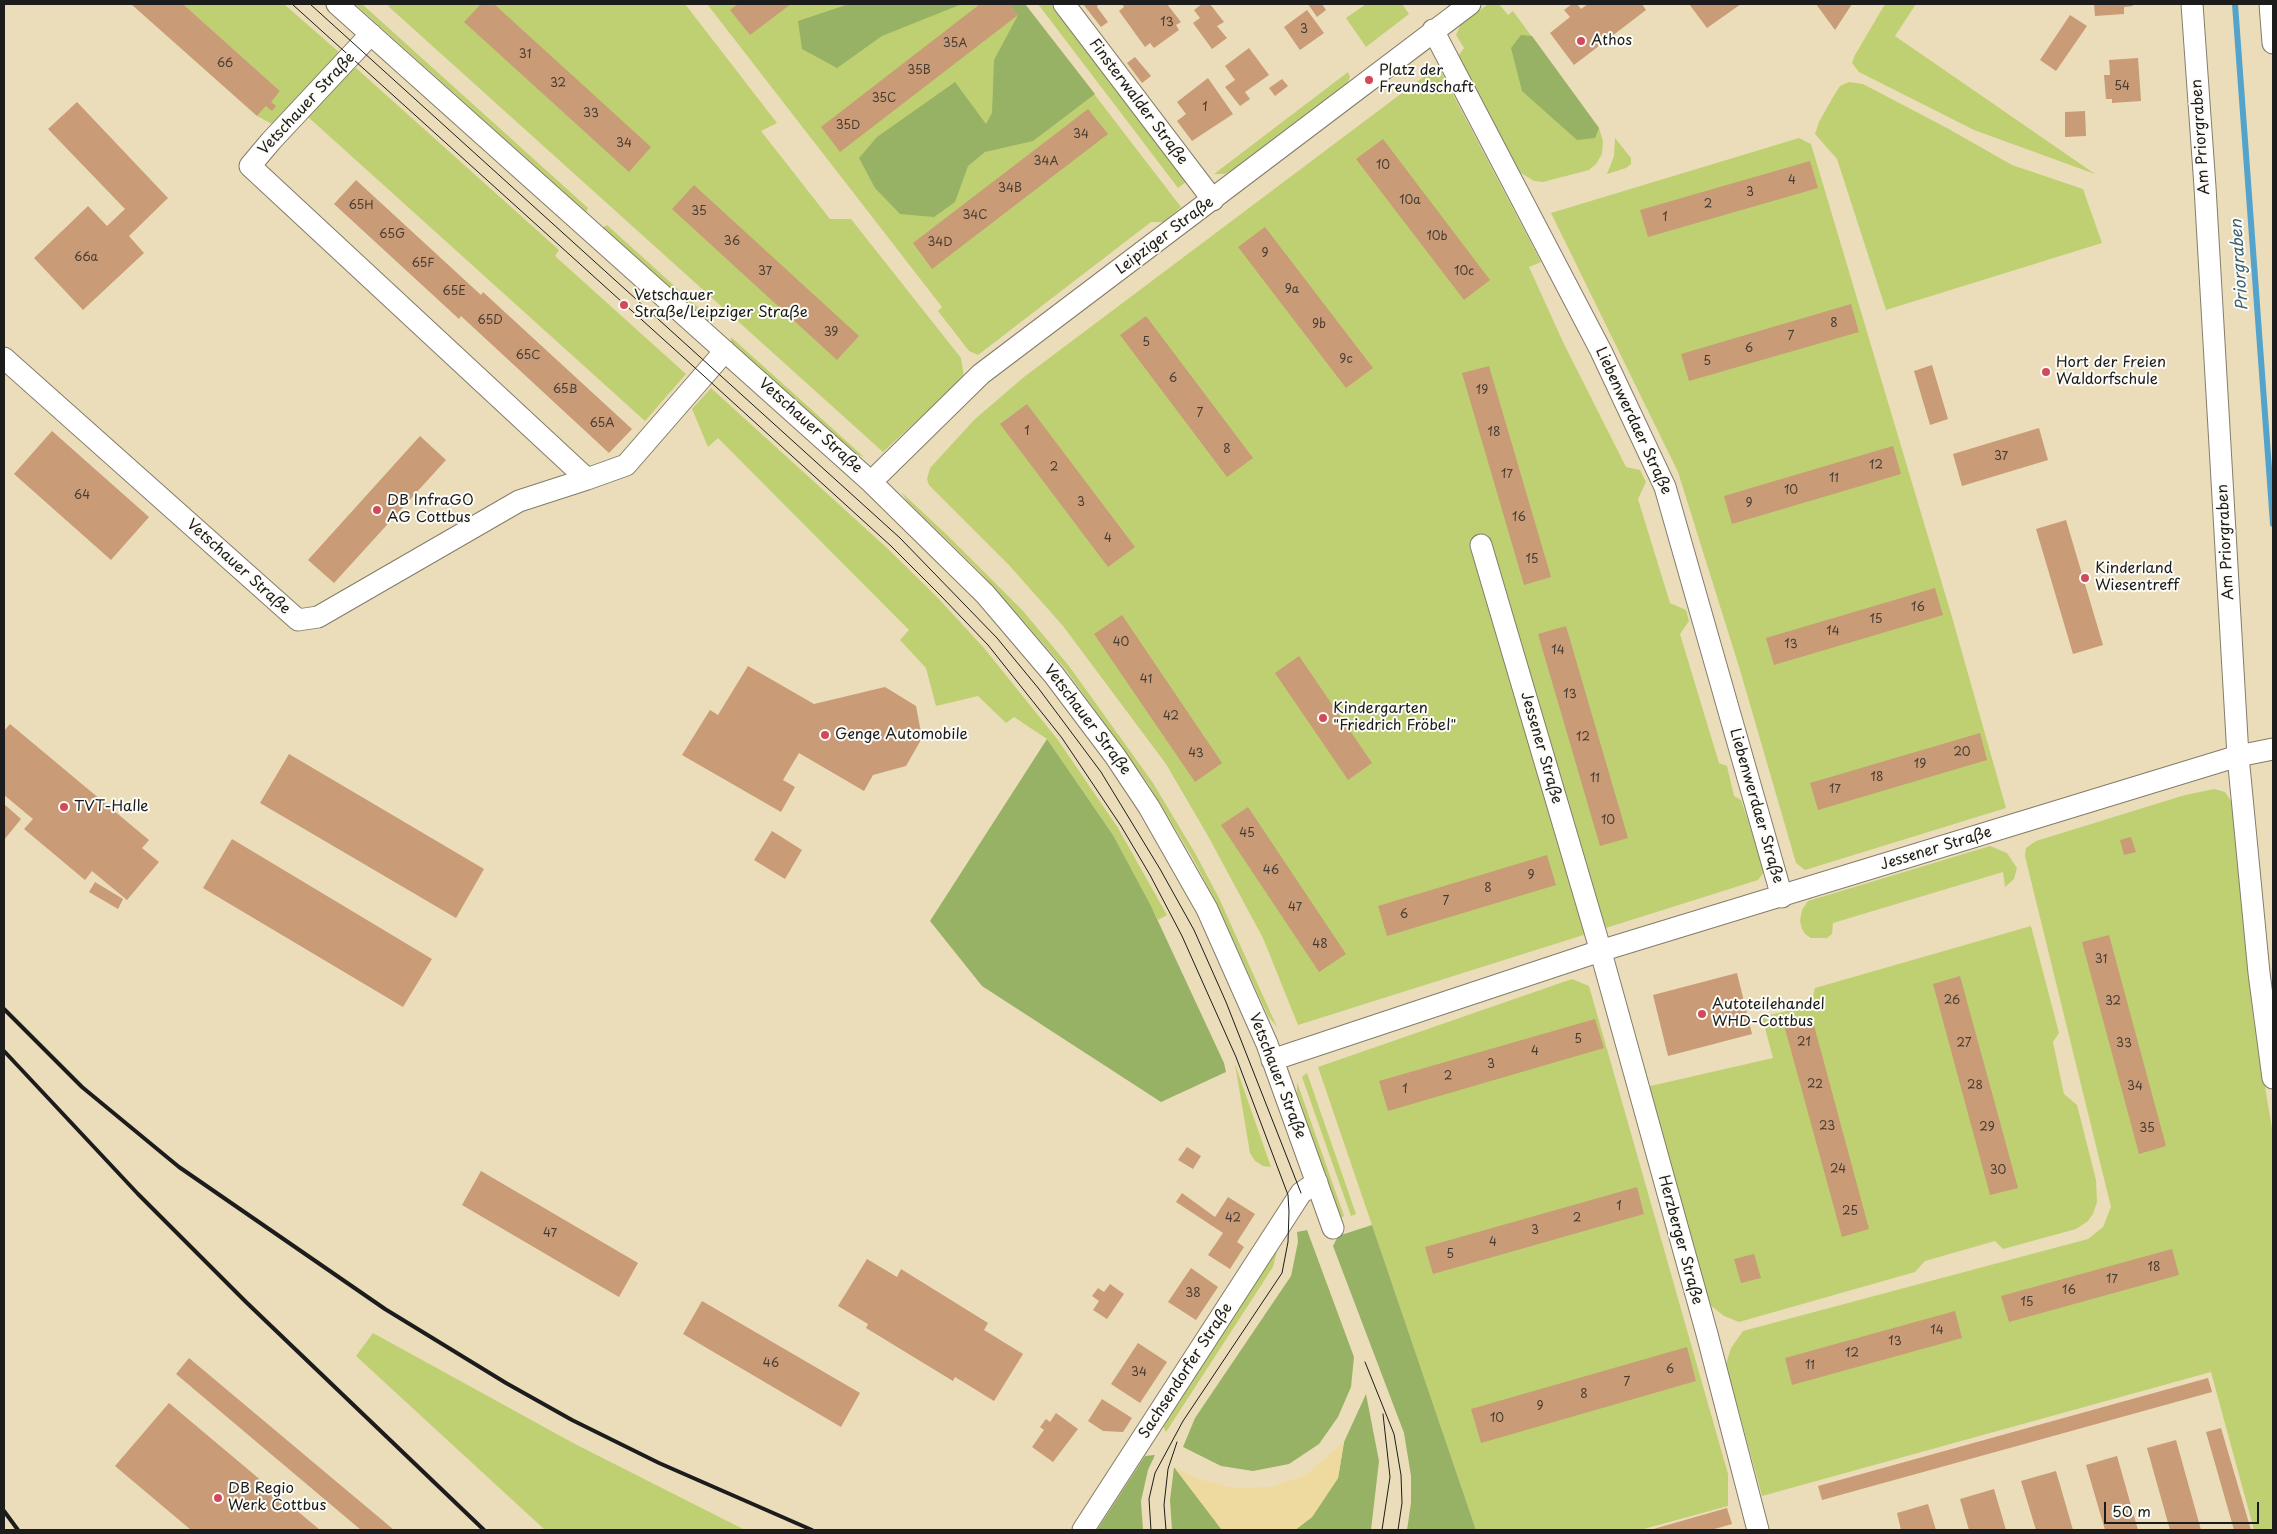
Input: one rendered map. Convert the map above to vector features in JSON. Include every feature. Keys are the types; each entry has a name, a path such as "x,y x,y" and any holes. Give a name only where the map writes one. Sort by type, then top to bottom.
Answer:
{"street":[{"name":"Vetschauer Straße","path":"337,4 872,482 985,594 1054,675 1115,756 1154,814 1207,909 1272,1060 1333,1228"},
{"name":"Finsterwalder Straße","path":"1064,4 1213,200"},
{"name":"Leipziger Straße","path":"872,482 981,374 1213,200 1433,30 1470,4"},
{"name":"Am Priorgraben","path":"2192,4 2205,187 2238,756 2259,973 2273,1078"},
{"path":"2270,4 2273,43"},
{"name":"Liebenwerdaer Straße","path":"1433,30 1601,351 1665,487 1782,897"},
{"name":"Vetschauer Straße","path":"371,34 250,166 587,479"},
{"name":"Vetschauer Straße","path":"4,358 298,620 318,617 519,501 626,464 725,351"},
{"name":"Jessener Straße","path":"1481,545 1600,951"},
{"name":"Jessener Straße","path":"1272,1060 1600,951 1782,897 2238,756 2273,749"},
{"name":"Herzberger Straße","path":"1600,951 1758,1530"},
{"name":"Sachsendorfer Straße","path":"1083,1530 1301,1193 1316,1182"}],"green space":[{"path":"183,4 284,4 340,53 272,124 257,116 280,91"},
{"path":"355,4 362,4 588,208 586,212"},
{"path":"391,4 685,4 777,123 761,131 830,219 851,219 961,358 964,377 883,452 388,6"},
{"path":"707,4 1025,4 1181,207 1164,222 1151,222 978,355 969,351 938,311 942,307"},
{"path":"849,4 962,4 882,36 837,68 802,49 798,21"},
{"path":"1009,4 1025,4 1095,94 1033,141 985,152 968,166 955,202 934,217 900,214 875,188 859,158 877,137 955,82 986,124 992,113 994,60 1018,15"},
{"path":"1038,4 1051,4 1186,182 1178,188"},
{"path":"1366,4 1402,4 1409,14 1366,47 1346,18"},
{"path":"1488,4 1499,4 1508,15 1513,11 1599,128 1603,141 1602,154 1596,164 1589,170 1543,182 1534,181 1518,171 1457,58 1464,48 1456,35 1460,26"},
{"path":"1885,4 1916,4 1895,36 2095,174 1974,130 1859,72 1852,63 1855,55"},
{"path":"1521,35 1532,36 1599,128 1595,138 1577,140 1522,91 1511,48"},
{"path":"1438,66 1541,262 1529,267 1563,342 1626,467 1640,470 1646,482 1638,499 1670,603 1686,610 1689,621 1680,634 1719,763 1727,766 1734,796 1741,800 1765,871 1758,880 1298,1025 1263,938 1208,836 1166,764 1063,626 1008,564 929,485 927,479 930,468 975,419 1024,377"},
{"path":"356,68 559,250 555,256 686,374 645,421 307,116 349,71"},
{"path":"1348,72 1350,77 1346,86 1238,168 1225,174 1214,174"},
{"path":"1849,82 1863,84 2012,165 2083,189 2102,243 1886,310 1837,159 1815,134 1819,122 1840,86"},
{"path":"1615,138 1631,158 1631,164 1626,168 1607,174 1614,156"},
{"path":"1799,138 1811,144 1952,617 2006,808 1805,870 1796,863 1740,670 1678,472 1551,213"},
{"path":"607,225 711,319 710,324 602,228"},
{"path":"731,337 864,457 851,452 731,344"},
{"path":"711,388 887,548 937,597 984,648 1058,740 1118,828 1167,915 1158,920 1113,835 1047,739 1014,717 1006,723 978,696 936,706 926,668 900,640 909,630 718,438 708,447 692,409"},
{"path":"901,492 1023,611 1069,666 1153,783 1195,853 1219,898 1277,1027 1268,1016 1216,902 1191,855 1149,785 1066,670 982,574 908,502"},
{"path":"1047,739 1113,835 1151,906 1224,1063 1226,1072 1161,1102 982,986 930,921"},
{"path":"2214,789 2225,792 2233,804 2253,1016 2273,1134 2273,1530 2254,1530 2211,1372 1762,1496 1726,1364 1731,1348 1743,1331 2088,1239 2103,1227 2111,1207 2025,856 2026,848 2036,841 2185,795"},
{"path":"1990,846 2007,853 2017,868 2014,879 2005,887 2003,872 1833,923 1832,934 1827,938 1811,938 1802,929 1800,921 1802,910 1808,901"},
{"path":"2031,926 2059,1033 2053,1042 2064,1094 2077,1105 2096,1180 2097,1202 2093,1214 2088,1221 2076,1229 2003,1249 1995,1241 1925,1261 1915,1272 1739,1322 1724,1316 1709,1304 1646,1087 1773,1058 1762,1017 1811,1005 1815,988"},
{"path":"1572,979 1589,986 1728,1474 1728,1506 1640,1530 1476,1530 1318,1067"},
{"path":"1235,1064 1271,1167 1263,1166 1255,1161 1250,1153"},
{"path":"1307,1073 1356,1214 1351,1216 1302,1077"},
{"path":"1297,1082 1344,1216 1341,1218 1297,1093"},
{"path":"1372,1225 1476,1530 1407,1530 1411,1503 1411,1476 1404,1433 1333,1246 1338,1236"},
{"path":"1307,1230 1354,1357 1351,1387 1338,1417 1319,1444 1289,1464 1253,1471 1221,1466 1183,1447 1195,1418 1291,1276 1298,1242 1297,1232"},
{"path":"1279,1244 1273,1267 1166,1432 1162,1423"},
{"path":"373,1333 575,1444 745,1530 545,1530 356,1356"},
{"path":"1366,1394 1379,1461 1371,1530 1295,1530 1312,1517 1338,1478 1344,1442"},
{"path":"1155,1455 1148,1470 1141,1501 1143,1530 1097,1530 1145,1456"},
{"path":"1174,1467 1222,1530 1172,1530 1170,1500"}],"sand":[{"path":"1344,1442 1338,1478 1312,1517 1295,1530 1222,1530 1174,1467 1198,1479 1234,1488 1272,1487 1306,1475"}],"building":[{"path":"131,4 183,4 280,91 271,102 276,106 272,111 266,106 257,116"},
{"path":"481,4 494,4 651,147 629,172 464,22"},
{"path":"738,4 791,4 750,35 730,10"},
{"path":"980,4 1009,4 1018,15 840,152 821,127"},
{"path":"1083,4 1098,4 1097,7 1108,22 1101,27"},
{"path":"1122,4 1167,4 1181,22 1176,25 1179,30 1154,48 1150,43 1145,47 1119,11 1124,7"},
{"path":"1202,4 1210,4 1224,22 1217,26 1227,38 1212,49 1193,23 1200,18 1194,10"},
{"path":"1308,4 1322,4 1326,10 1317,17"},
{"name":"Athos","path":"1572,4 1577,4 1581,9 1588,4 1642,4 1646,10 1574,65 1550,33 1570,17 1564,10"},
{"path":"1689,4 1741,4 1707,28"},
{"path":"1816,4 1852,4 1835,30"},
{"path":"2094,4 2132,4 2133,6 2124,7 2124,14 2095,16"},
{"path":"1307,10 1324,33 1300,50 1284,27"},
{"path":"2070,15 2087,26 2056,71 2040,60"},
{"path":"1249,48 1269,75 1245,92 1250,99 1240,106 1225,87 1235,80 1225,66"},
{"path":"1135,57 1151,76 1142,83 1127,63"},
{"path":"2138,58 2141,101 2112,103 2112,99 2106,99 2104,75 2110,75 2109,60"},
{"path":"1208,78 1233,114 1192,141 1177,121 1186,114 1177,102"},
{"path":"1282,79 1288,86 1275,96 1269,88"},
{"path":"77,102 168,198 129,236 144,253 83,310 34,258 88,206 107,226 125,209 48,129"},
{"path":"1088,109 1108,134 932,269 913,243"},
{"path":"2085,111 2086,136 2065,137 2065,112"},
{"path":"1383,139 1490,280 1464,300 1356,159"},
{"path":"1810,161 1818,188 1648,237 1640,210"},
{"path":"356,180 481,295 483,292 632,429 609,453 461,316 459,319 334,204"},
{"path":"694,185 859,336 837,360 672,209"},
{"path":"1265,227 1373,368 1346,388 1238,247"},
{"path":"1851,304 1859,332 1689,381 1681,354"},
{"path":"1146,316 1253,458 1227,477 1120,335"},
{"path":"1932,365 1948,419 1930,425 1914,371"},
{"path":"1489,366 1551,577 1524,585 1462,373"},
{"path":"1027,404 1135,547 1108,567 1000,424"},
{"name":"Hort der Freien Waldorfschule","path":"2039,428 2048,460 1962,486 1953,454"},
{"path":"52,431 149,517 111,560 14,474"},
{"name":"DB InfraGO AG Cottbus","path":"420,436 446,460 334,583 308,560"},
{"path":"1893,446 1901,474 1732,524 1724,496"},
{"name":"Kinderland Wiesentreff","path":"2066,520 2103,645 2073,654 2036,529"},
{"path":"1935,588 1943,615 1774,665 1766,638"},
{"path":"1122,615 1222,763 1195,782 1094,634"},
{"path":"1566,626 1628,838 1600,846 1538,634"},
{"name":"Kindergarten \"Friedrich Fröbel\"","path":"1299,656 1372,763 1348,780 1275,673"},
{"path":"748,666 814,704 885,687 916,706 922,738 906,766 873,775 864,791 799,753 783,780 795,787 781,812 682,755 710,710 718,715"},
{"name":"TVT-Halle","path":"10,724 149,840 142,848 159,862 127,900 92,871 85,880 24,829 33,819 4,795 4,731"},
{"path":"1980,733 1987,760 1818,810 1810,783"},
{"path":"289,754 484,869 456,918 260,803"},
{"path":"4,804 21,819 4,840"},
{"path":"1248,807 1346,954 1319,972 1221,825"},
{"path":"772,831 802,850 785,879 754,860"},
{"path":"2131,837 2136,852 2124,855 2120,840"},
{"path":"232,839 432,959 403,1007 203,888"},
{"path":"1547,855 1556,885 1387,936 1378,906"},
{"path":"95,882 123,899 118,909 89,892"},
{"path":"2109,935 2166,1146 2139,1154 2082,942"},
{"name":"Autoteilehandel WHD-Cottbus","path":"1737,973 1752,1034 1668,1056 1653,995"},
{"path":"1960,976 2018,1188 1990,1195 1933,984"},
{"path":"1812,1018 1869,1229 1842,1237 1784,1025"},
{"path":"1595,1019 1604,1048 1388,1111 1379,1081"},
{"path":"1187,1147 1201,1156 1193,1169 1178,1160"},
{"path":"481,1171 638,1263 619,1297 462,1205"},
{"path":"1637,1187 1644,1214 1433,1274 1425,1247"},
{"path":"1182,1193 1215,1217 1228,1197 1255,1214 1237,1242 1244,1247 1230,1269 1208,1255 1223,1233 1176,1202"},
{"path":"2172,1249 2179,1275 2009,1322 2001,1296"},
{"path":"1754,1254 1761,1278 1741,1283 1734,1259"},
{"path":"867,1259 897,1277 901,1269 988,1323 984,1330 1023,1354 994,1401 955,1377 953,1381 866,1328 868,1324 838,1306"},
{"path":"1191,1268 1218,1287 1196,1320 1168,1302"},
{"path":"1110,1284 1124,1294 1107,1319 1093,1310 1099,1301 1092,1296 1098,1288 1104,1292"},
{"path":"702,1301 860,1393 841,1427 683,1334"},
{"path":"1955,1311 1962,1338 1792,1385 1785,1358"},
{"path":"1138,1343 1167,1362 1140,1403 1111,1384"},
{"path":"1687,1347 1696,1381 1481,1443 1471,1409"},
{"path":"189,1358 394,1530 361,1530 176,1374"},
{"path":"2208,1378 2212,1392 1822,1500 1818,1486"},
{"path":"1102,1399 1132,1418 1123,1432 1103,1431 1088,1421"},
{"name":"DB Regio Werk Cottbus","path":"169,1403 320,1530 191,1530 115,1466"},
{"path":"1056,1413 1078,1429 1053,1462 1032,1447 1044,1430 1040,1427 1046,1419 1050,1422"},
{"path":"2221,1428 2251,1530 2234,1530 2206,1432"},
{"path":"2176,1440 2201,1530 2170,1530 2147,1448"},
{"path":"2117,1456 2138,1530 2105,1530 2086,1465"},
{"path":"2056,1471 2073,1530 2036,1530 2021,1481"},
{"path":"1994,1489 2006,1530 1969,1530 1960,1499"},
{"path":"1928,1504 1936,1530 1901,1530 1897,1513"},
{"path":"1727,1508 1732,1524 1711,1530 1650,1530"}],"waterway":[{"name":"Priorgraben","path":"2235,4 2273,524"}],"tram line":[{"path":"292,4 891,546 941,596 988,645 1062,738 1121,826 1150,875 1182,936 1236,1057 1288,1195 1289,1212 1288,1242 1282,1273 1183,1421 1155,1473 1149,1499 1151,1530"},
{"path":"310,4 900,538 997,638 1039,689 1101,772 1160,869 1194,930 1226,1002 1301,1193"},
{"path":"1365,1362 1394,1434 1401,1475 1402,1503 1398,1530"},
{"path":"1382,1530 1390,1477 1383,1414"},
{"path":"1166,1530 1164,1505 1168,1469 1177,1442"}],"railway":[{"path":"4,1009 82,1087 179,1167 385,1309 506,1383 572,1420 659,1463 812,1530"},
{"path":"4,1051 138,1194 246,1302 484,1530"},
{"path":"4,1511 18,1530"}],"place":[{"name":"Athos","path":"1581,41"},
{"name":"Platz der Freundschaft","path":"1369,80"},
{"name":"Vetschauer Straße/Leipziger Straße","path":"624,305"},
{"name":"Hort der Freien Waldorfschule","path":"2046,372"},
{"name":"DB InfraGO AG Cottbus","path":"377,510"},
{"name":"Kinderland Wiesentreff","path":"2085,578"},
{"name":"Kindergarten \"Friedrich Fröbel\"","path":"1323,718"},
{"name":"Genge Automobile","path":"825,735"},
{"name":"TVT-Halle","path":"64,807"},
{"name":"Autoteilehandel WHD-Cottbus","path":"1702,1014"},
{"name":"DB Regio Werk Cottbus","path":"218,1498"}]}
